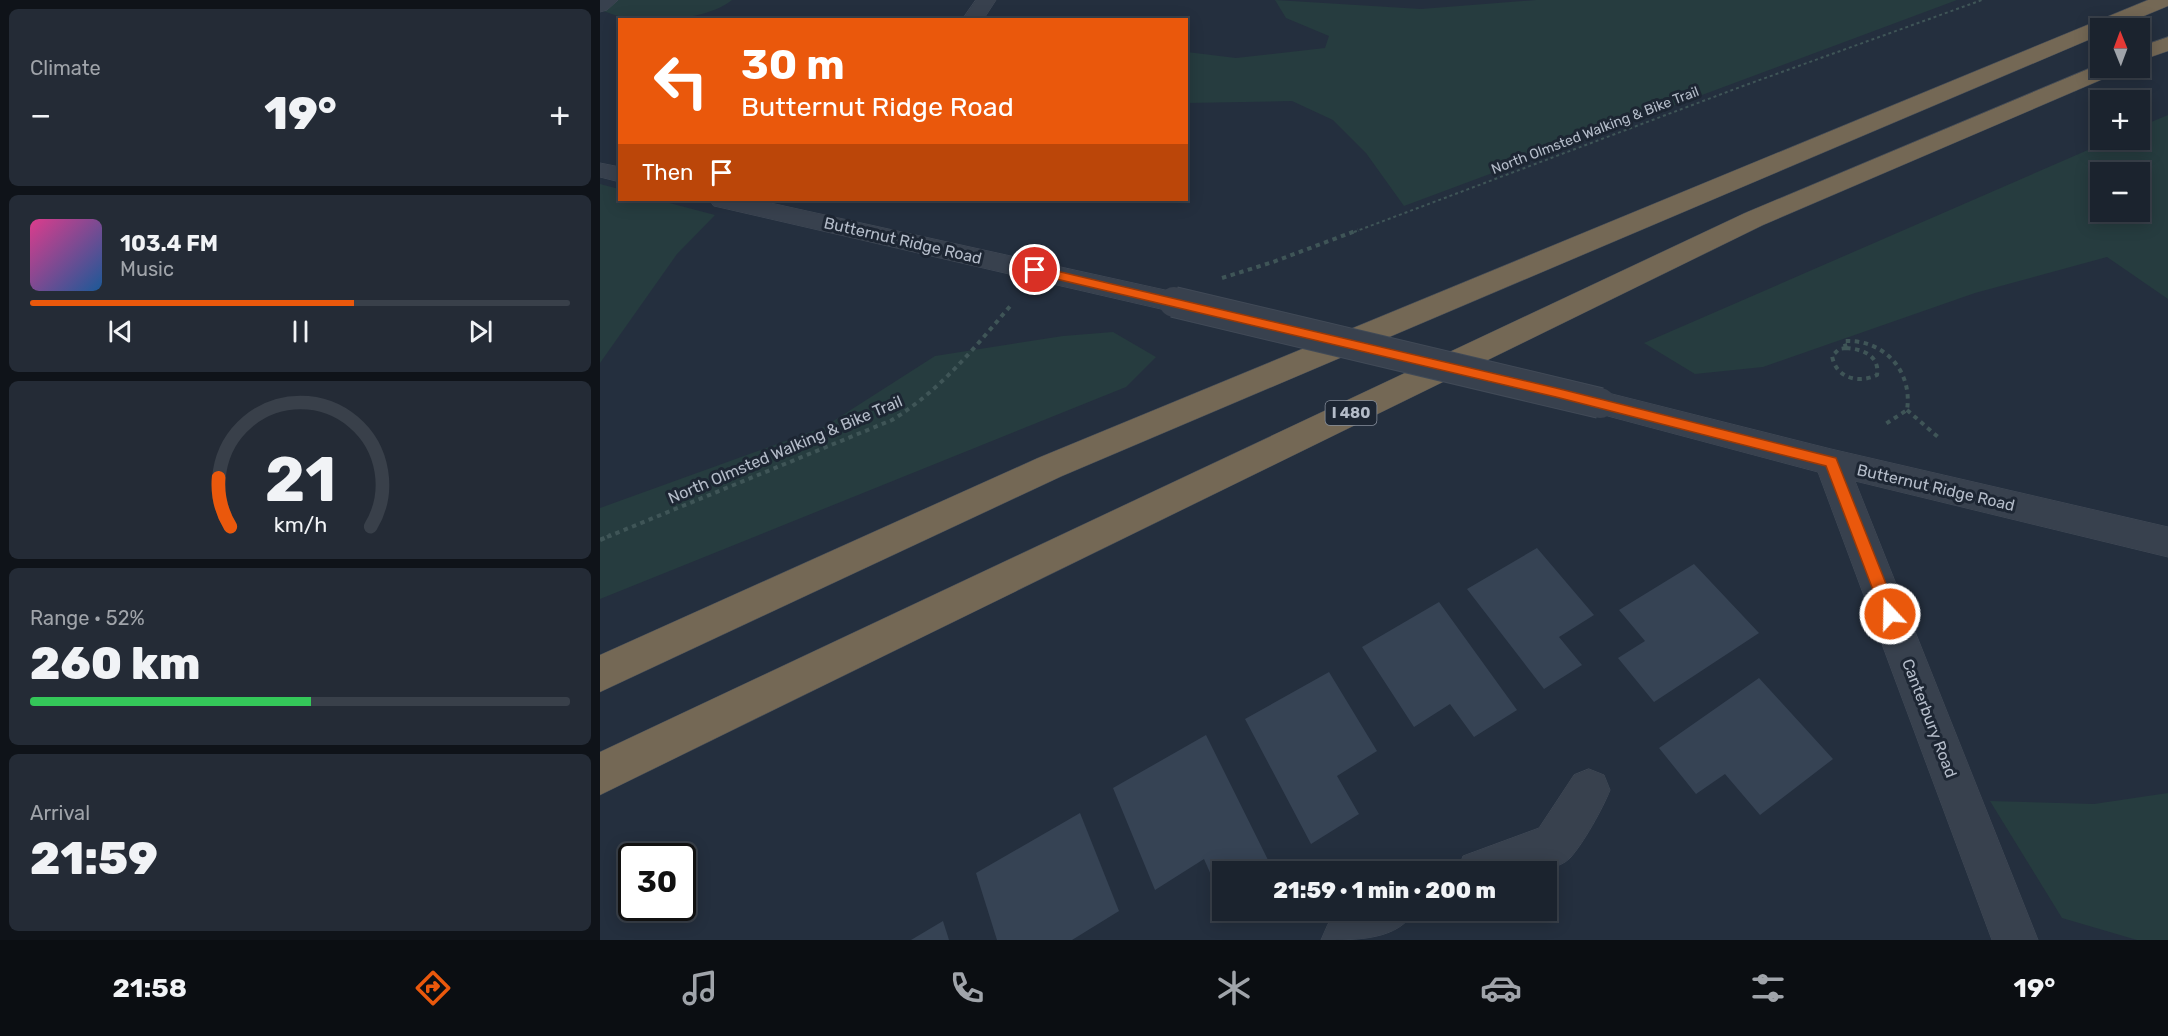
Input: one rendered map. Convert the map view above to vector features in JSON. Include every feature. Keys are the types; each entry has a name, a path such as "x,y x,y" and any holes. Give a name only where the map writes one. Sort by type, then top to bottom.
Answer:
{"highway":[{"path":"600,674 1050,467 2165,0"},
{"path":"2150,50 2168,43"},
{"name":"I 480","path":"600,774 1754,219 2090,76"}],"street":[{"path":"600,6 608,0"},
{"path":"973,18 986,0"},
{"path":"600,170 618,174"},
{"name":"Butternut Ridge Road","path":"728,201 1174,302 1600,403 1832,462 2168,542"},
{"path":"827,223 843,201"},
{"name":"Canterbury Road","path":"1832,462 2015,940"},
{"path":"1508,861 1554,844 1589,790"},
{"path":"1344,940 1375,921"}],"path":[{"name":"North Olmsted Walking & Bike Trail","path":"1216,279 1273,262 1721,94 1982,0"},
{"name":"North Olmsted Walking & Bike Trail","path":"600,540 892,420 911,410 930,395 1012,304"},
{"path":"1846,348 1844,341 1866,342 1882,351 1900,366 1909,387 1907,411"},
{"path":"1846,348 1861,350 1874,359 1878,364 1876,375 1859,380 1838,371 1834,366 1832,356 1839,349 1846,348"},
{"path":"1884,425 1907,411"},
{"path":"1907,411 1938,437"}],"green space":[{"path":"600,0 732,0 711,11 684,18 628,18 600,10"},
{"path":"1275,0 1421,9 1536,0 1957,0 1404,206 1366,153 1333,120 1292,101 1188,103 1188,52 1236,58 1325,48 1329,36 1286,18"},
{"path":"2168,115 2168,299 2107,257 1975,293 1763,367 1695,374 1644,343 2090,149 2150,150 2150,122"},
{"path":"600,184 618,189 618,201 662,201 715,215 677,254 600,363"},
{"path":"1113,332 1156,357 1126,387 600,599 600,508 824,427 935,356 1063,336"},
{"path":"2168,793 2168,940 2137,940 2062,918 1990,801 2094,804"}],"building":[{"path":"1537,548 1594,615 1559,637 1582,665 1544,689 1467,589"},
{"path":"1694,564 1759,633 1654,702 1618,658 1645,641 1619,610"},
{"path":"1439,602 1517,710 1474,737 1450,704 1414,727 1362,647"},
{"path":"1329,672 1377,751 1337,776 1359,814 1311,844 1245,719"},
{"path":"1759,678 1833,759 1760,815 1725,774 1696,794 1659,748"},
{"path":"1206,735 1269,861 1212,861 1212,877 1204,859 1155,890 1113,788"},
{"path":"1080,813 1119,911 1072,940 997,940 976,873"},
{"path":"943,921 949,940 911,940"}],"route":[{"path":"1035,270 1556,393 1832,462 1890,614"}]}
